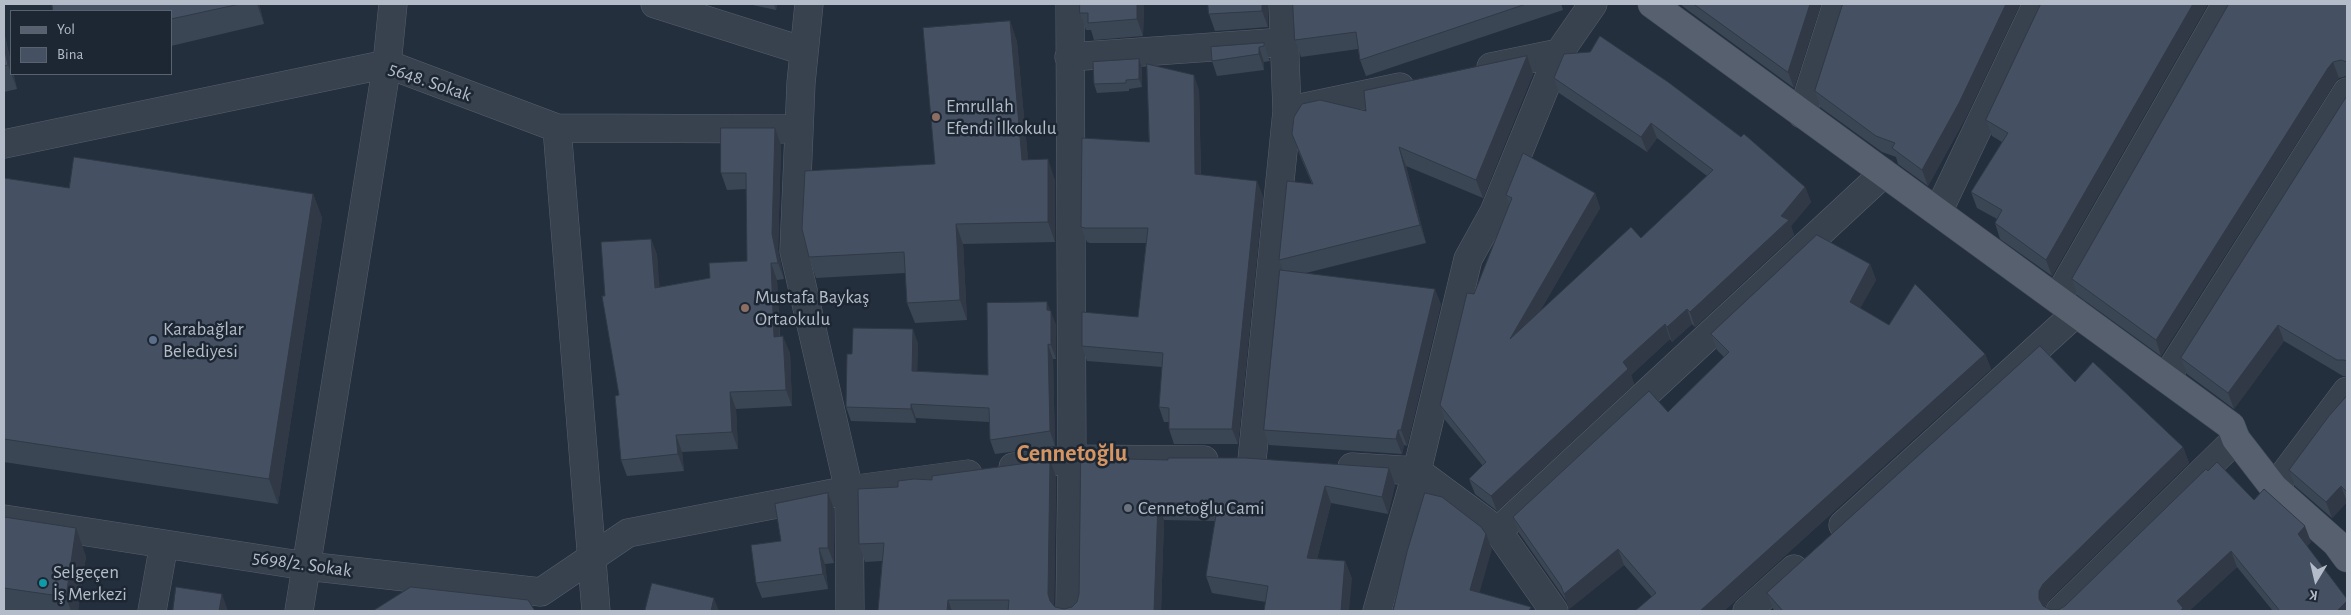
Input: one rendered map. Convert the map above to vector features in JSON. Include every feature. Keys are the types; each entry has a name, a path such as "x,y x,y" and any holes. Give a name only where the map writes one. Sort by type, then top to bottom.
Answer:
{"main road":[{"path":"1652,4 2232,426 2236,439 2274,488 2344,545"}],"street":[{"path":"298,611 387,64 393,4"},
{"path":"655,4 804,51"},
{"path":"809,4 799,129 794,251 849,490 850,611"},
{"path":"1070,4 1072,459 1070,611"},
{"path":"1252,460 1287,111 1283,4"},
{"path":"1377,611 1417,471 1468,259 1494,212 1559,53 1593,4"},
{"path":"1802,114 1837,4"},
{"path":"1938,212 2037,4"},
{"path":"1747,611 1820,545 2067,306 2226,4"},
{"path":"1069,57 1284,42"},
{"path":"1462,74 1559,53"},
{"name":"5648. Sokak","path":"4,144 387,64 557,128 799,129"},
{"path":"1287,111 1423,82"},
{"path":"2166,378 2347,92"},
{"path":"557,128 596,611"},
{"path":"1498,531 1884,173"},
{"path":"2274,488 2347,391"},
{"path":"2060,611 2236,439"},
{"name":"5698/2. Sokak","path":"4,520 306,566 541,592 628,533 849,490 1072,459 1252,460 1282,462"},
{"path":"1330,465 1417,471 1498,531 1554,611"},
{"path":"152,611 164,544"}],"building":[{"path":"52,4 240,4 172,19 172,10 53,10"},
{"path":"1080,4 1137,4 1137,19 1088,23 1088,13 1080,13"},
{"path":"1208,4 1262,4 1262,11 1209,14"},
{"path":"1293,4 1526,4 1360,60 1356,32 1295,40"},
{"path":"1694,4 1810,4 1788,72"},
{"path":"1843,4 2006,4 1959,103 1922,170 1892,148 1895,143 1876,136 1815,91"},
{"path":"2041,4 2193,4 2046,260 1995,223 2002,210 1971,192 2008,133 1986,120"},
{"path":"2229,4 2347,4 2347,62 2341,60 2333,62 2328,68 2156,340 2072,279"},
{"path":"1010,21 1022,160 1048,159 1048,222 956,224 960,300 907,303 904,252 809,257 802,229 805,171 935,164 923,28"},
{"path":"1600,36 1668,82 1741,137 1744,134 1805,187 1781,216 1789,220 1690,312 1687,309 1667,327 1665,324 1623,362 1628,369 1491,496 1469,479 1486,462 1440,405 1467,293 1474,294 1512,198 1506,195 1523,153 1595,193 1510,339 1631,227 1641,238 1713,170 1651,123 1641,137 1554,78 1564,54 1590,52"},
{"path":"1264,43 1264,46 1259,47 1259,54 1212,61 1211,47"},
{"path":"4,47 8,65 4,66"},
{"path":"1527,56 1476,180 1399,147 1420,225 1279,260 1287,181 1313,184 1292,134 1294,117 1302,104 1320,100 1366,111 1364,91"},
{"path":"1139,59 1139,79 1126,80 1126,83 1094,84 1093,62"},
{"path":"1147,64 1194,75 1195,174 1257,181 1232,429 1169,429 1169,408 1159,407 1163,353 1082,346 1082,312 1138,317 1148,228 1081,227 1082,138 1149,142"},
{"path":"2347,96 2347,361 2337,360 2278,325 2228,393 2181,358"},
{"path":"721,128 775,128 772,234 778,263 771,263 774,337 783,336 786,390 730,392 732,432 676,435 678,454 621,460 615,396 619,395 602,296 605,296 601,242 651,239 655,288 710,278 709,263 747,261 746,173 721,173"},
{"name":"Karabağlar Belediyesi","path":"74,157 313,194 269,479 4,439 4,178 69,188"},
{"path":"1817,235 1870,264 1850,302 1889,325 1915,284 1985,354 1700,611 1635,611 1656,593 1618,549 1564,594 1561,586 1513,517 1649,391 1668,412 1729,352 1711,334"},
{"path":"1280,270 1435,289 1401,430 1398,430 1396,439 1264,430"},
{"path":"1047,302 1047,310 1051,311 1051,345 1048,344 1050,431 990,440 989,408 911,404 911,409 846,407 847,354 852,354 853,328 913,329 912,371 988,375 987,303"},
{"path":"2040,346 2075,382 2093,362 2183,447 2043,584 2039,591 2039,599 2043,606 2051,610 2058,610 2065,606 2206,469 2208,471 2217,462 2254,500 2264,489 2305,526 2298,534 2347,601 2337,611 2280,611 2231,551 2177,601 2183,608 2180,611 1783,611 1767,593"},
{"path":"2347,396 2347,492 2341,486 2326,502 2289,470 2329,416"},
{"path":"1081,458 1168,460 1168,458 1245,458 1389,468 1382,497 1325,486 1307,558 1345,561 1341,611 1264,611 1268,586 1206,576 1218,503 1158,503 1154,611 1008,611 1009,600 948,600 947,611 878,611 884,543 859,544 858,489 898,487 898,481 914,479 932,480 932,476 1050,460 1048,594 1050,601 1055,607 1064,609 1072,607 1077,602 1079,594"},
{"path":"828,493 828,548 819,548 823,574 756,583 751,545 781,541 775,504"},
{"path":"1425,493 1442,497 1481,527 1486,534 1470,590 1531,607 1529,611 1393,611 1407,552"},
{"path":"4,517 76,528 66,597 4,588"},
{"path":"652,583 714,598 711,611 645,611"},
{"path":"176,587 222,594 219,611 173,611"},
{"path":"411,587 528,600 535,611 373,611"}],"place":[{"name":"Emrullah Efendi İlkokulu","path":"936,117"},
{"name":"Mustafa Baykaş Ortaokulu","path":"745,308"},
{"name":"Karabağlar Belediyesi","path":"153,340"},
{"name":"Cennetoğlu Cami","path":"1128,508"},
{"name":"Selgeçen İş Merkezi","path":"43,583"}],"district":[{"name":"Cennetoğlu","path":"1072,454"}]}
